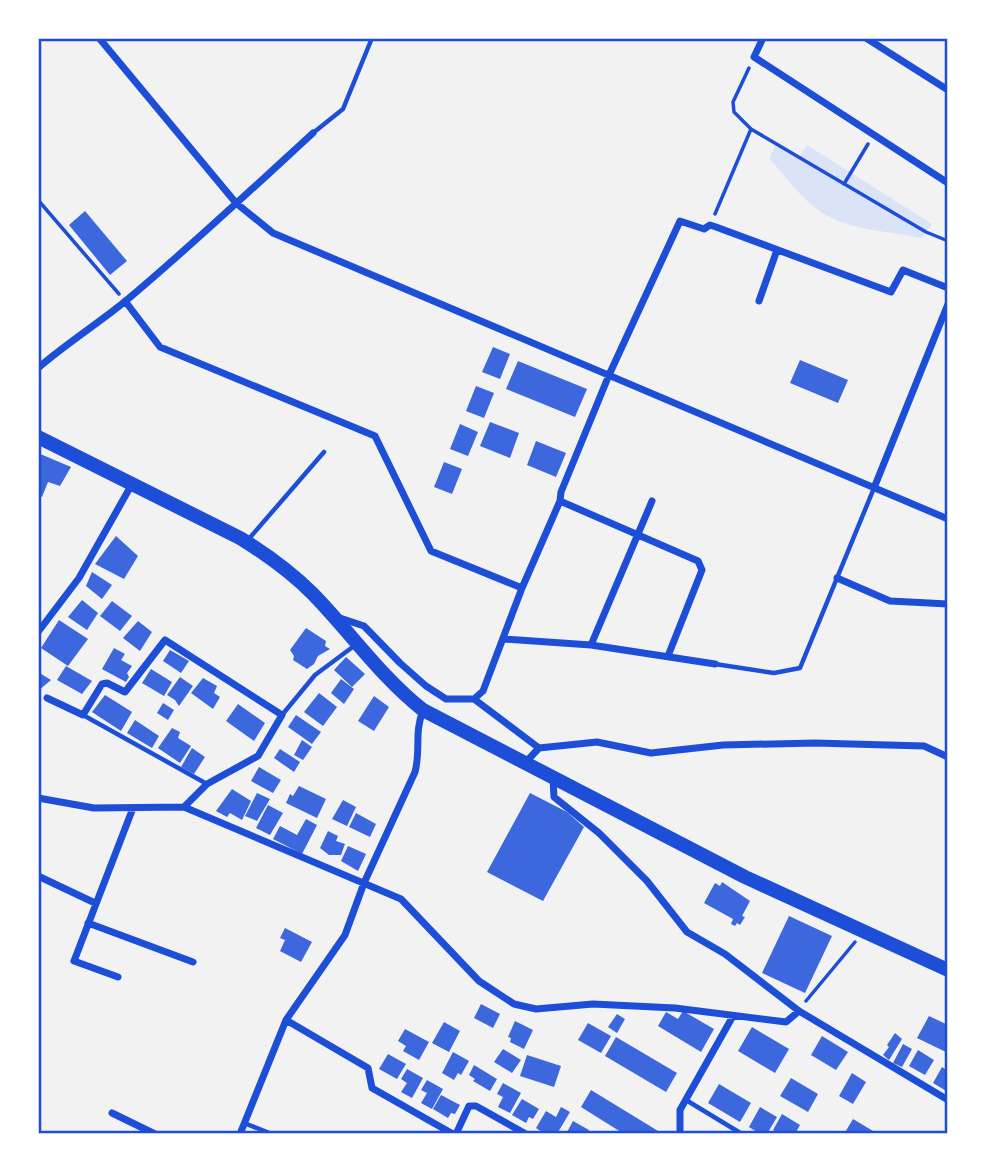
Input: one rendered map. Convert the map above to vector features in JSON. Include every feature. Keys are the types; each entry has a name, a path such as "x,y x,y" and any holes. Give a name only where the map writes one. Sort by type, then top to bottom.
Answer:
{"main road":[{"path":"38,438 247,542 285,568 333,616 393,684 424,710 745,877 947,970"}],"street":[{"path":"99,38 236,203 273,233 947,519"},
{"path":"763,38 754,57 947,183"},
{"path":"866,38 947,90"},
{"path":"38,368 125,301 313,133"},
{"path":"474,699 483,691 609,375 680,221 704,229 710,225 891,292 903,270 947,288"},
{"path":"759,301 777,250"},
{"path":"125,301 160,347 375,436 431,551 522,588"},
{"path":"874,488 947,304"},
{"path":"38,632 79,578 132,484"},
{"path":"560,501 698,561 702,570 668,656"},
{"path":"591,645 652,501"},
{"path":"837,578 890,601 947,604"},
{"path":"333,616 364,626 400,663 446,699 474,699 539,748"},
{"path":"504,639 591,645 716,664"},
{"path":"47,698 83,715 102,684 107,683 125,692 165,640 282,715 258,756 206,784 184,807"},
{"path":"240,1133 286,1020 339,945 415,772 418,759 417,726 424,710"},
{"path":"524,763 539,748 597,742 651,753 723,745 815,743 924,746 947,757"},
{"path":"553,778 554,797 599,833 647,881 687,932 725,954 799,1011 947,1100"},
{"path":"38,798 94,808 184,807 401,899 479,981 514,1004 536,1009 593,1004 675,1008 786,1022 799,1011"},
{"path":"118,977 74,961 134,808"},
{"path":"38,876 95,903"},
{"path":"88,923 193,962"},
{"path":"680,1133 680,1110 733,1016"},
{"path":"286,1020 368,1068 372,1088 454,1133 469,1106 477,1106 526,1133"},
{"path":"112,1113 155,1133"}],"lane":[{"path":"313,133 344,109 372,38"},
{"path":"247,542 324,452"},
{"path":"716,664 774,673 800,668 874,488"},
{"path":"282,715 315,675 357,643"},
{"path":"83,715 206,784"},
{"path":"686,1100 742,1133"},
{"path":"244,1123 272,1133"}],"path":[{"path":"754,57 733,102 734,112 751,129 926,232 947,241"},
{"path":"710,225 751,129"},
{"path":"844,184 873,135"},
{"path":"38,200 125,301"},
{"path":"799,1011 856,941"}],"shaded area":[{"path":"776,144 799,157 807,145 932,224 921,238 860,227 826,215 802,196 769,158"}],"building":[{"path":"85,211 127,261 110,275 69,225"},
{"path":"493,347 510,354 500,379 482,372"},
{"path":"800,360 848,380 838,403 790,383"},
{"path":"518,361 587,389 575,417 506,389"},
{"path":"476,386 494,393 484,418 466,411"},
{"path":"490,422 519,433 510,458 480,446"},
{"path":"460,424 478,432 468,456 450,449"},
{"path":"536,441 566,453 556,477 527,465"},
{"path":"38,453 71,467 60,486 48,482 42,497 38,496"},
{"path":"444,462 462,469 452,494 434,487"},
{"path":"116,536 138,556 124,579 95,564"},
{"path":"92,572 112,585 102,599 86,586"},
{"path":"82,600 98,613 87,630 68,617"},
{"path":"112,601 132,616 120,631 100,616"},
{"path":"59,620 88,639 68,666 41,648"},
{"path":"138,621 152,632 140,651 123,638"},
{"path":"306,628 326,641 325,646 330,649 318,656 314,664 307,669 293,660 294,656 290,650"},
{"path":"114,648 125,654 121,660 132,666 127,673 129,677 126,682 102,669"},
{"path":"170,650 189,661 181,673 163,661"},
{"path":"346,657 365,674 352,687 334,670"},
{"path":"66,666 92,681 82,694 57,680"},
{"path":"151,669 172,682 164,696 142,683"},
{"path":"38,672 51,680 38,691"},
{"path":"180,677 193,686 179,706 167,695"},
{"path":"203,678 217,686 214,693 220,697 213,709 191,693"},
{"path":"341,679 354,689 344,704 331,693"},
{"path":"319,693 337,707 323,726 304,712"},
{"path":"105,695 132,712 121,731 92,712"},
{"path":"374,696 389,707 374,731 358,721"},
{"path":"163,703 174,710 168,720 157,713"},
{"path":"238,704 265,723 254,741 226,721"},
{"path":"296,715 321,732 312,744 288,727"},
{"path":"135,720 159,736 152,748 127,733"},
{"path":"172,728 180,732 178,738 191,746 180,763 158,748"},
{"path":"302,740 312,747 303,760 294,755"},
{"path":"192,748 205,757 194,774 181,767"},
{"path":"280,749 300,762 294,772 274,758"},
{"path":"259,767 281,780 273,793 251,781"},
{"path":"299,786 326,799 317,818 286,803 290,794 293,796"},
{"path":"232,789 251,801 242,820 230,813 227,817 216,811"},
{"path":"257,793 270,799 257,821 245,816"},
{"path":"530,793 567,812 584,827 543,901 487,872"},
{"path":"343,800 356,807 347,826 332,819"},
{"path":"268,805 283,813 270,835 256,828"},
{"path":"356,813 376,824 370,837 349,827"},
{"path":"306,819 317,825 302,854 273,839 280,826 297,835"},
{"path":"328,831 338,836 336,841 345,844 341,855 329,855 320,848"},
{"path":"348,846 366,854 358,871 341,861"},
{"path":"722,882 750,901 740,925 731,924 733,919 704,903 715,883 720,886"},
{"path":"789,916 832,936 805,993 762,973"},
{"path":"285,928 312,942 301,962 280,951 285,940 280,938"},
{"path":"481,1004 500,1014 493,1028 474,1018"},
{"path":"683,1011 714,1029 701,1052 658,1026 666,1012 678,1019"},
{"path":"617,1014 625,1019 617,1033 608,1027"},
{"path":"929,1016 948,1025 948,1053 917,1038"},
{"path":"515,1021 533,1030 524,1049 510,1042 511,1038 508,1037"},
{"path":"444,1022 460,1031 449,1052 432,1043"},
{"path":"588,1023 611,1036 601,1053 578,1040"},
{"path":"752,1027 789,1049 775,1073 738,1051"},
{"path":"405,1029 429,1042 419,1060 403,1051 406,1046 398,1041"},
{"path":"895,1033 902,1039 889,1060 883,1055"},
{"path":"822,1036 848,1052 836,1070 811,1055"},
{"path":"616,1037 677,1073 666,1092 605,1056"},
{"path":"903,1044 912,1049 902,1067 893,1063"},
{"path":"503,1049 521,1060 512,1073 494,1062"},
{"path":"918,1050 934,1060 925,1075 909,1066"},
{"path":"453,1052 469,1061 461,1075 458,1073 454,1080 442,1073"},
{"path":"388,1054 406,1064 397,1079 379,1069"},
{"path":"527,1055 561,1066 554,1087 520,1076"},
{"path":"474,1065 497,1079 490,1091 473,1081 475,1079 469,1075"},
{"path":"942,1067 948,1071 948,1092 933,1083"},
{"path":"407,1069 423,1078 412,1098 401,1092 407,1083 401,1079"},
{"path":"852,1073 866,1082 853,1104 839,1096"},
{"path":"791,1078 818,1094 808,1112 780,1096"},
{"path":"427,1080 443,1089 432,1109 421,1103 427,1093 421,1090"},
{"path":"503,1083 521,1093 510,1113 498,1107 503,1097 497,1094"},
{"path":"719,1084 751,1103 740,1122 708,1103"},
{"path":"591,1090 663,1134 624,1134 581,1107"},
{"path":"441,1095 460,1105 455,1114 451,1113 448,1118 433,1109"},
{"path":"522,1099 539,1109 533,1119 529,1117 526,1123 512,1115"},
{"path":"561,1107 570,1112 557,1134 545,1134 536,1128 546,1111 556,1117"},
{"path":"760,1107 777,1117 767,1134 760,1134 749,1127"},
{"path":"782,1114 800,1125 795,1134 779,1134 773,1130"},
{"path":"853,1119 873,1131 872,1134 844,1134"},
{"path":"573,1121 589,1130 587,1134 566,1134"}]}
